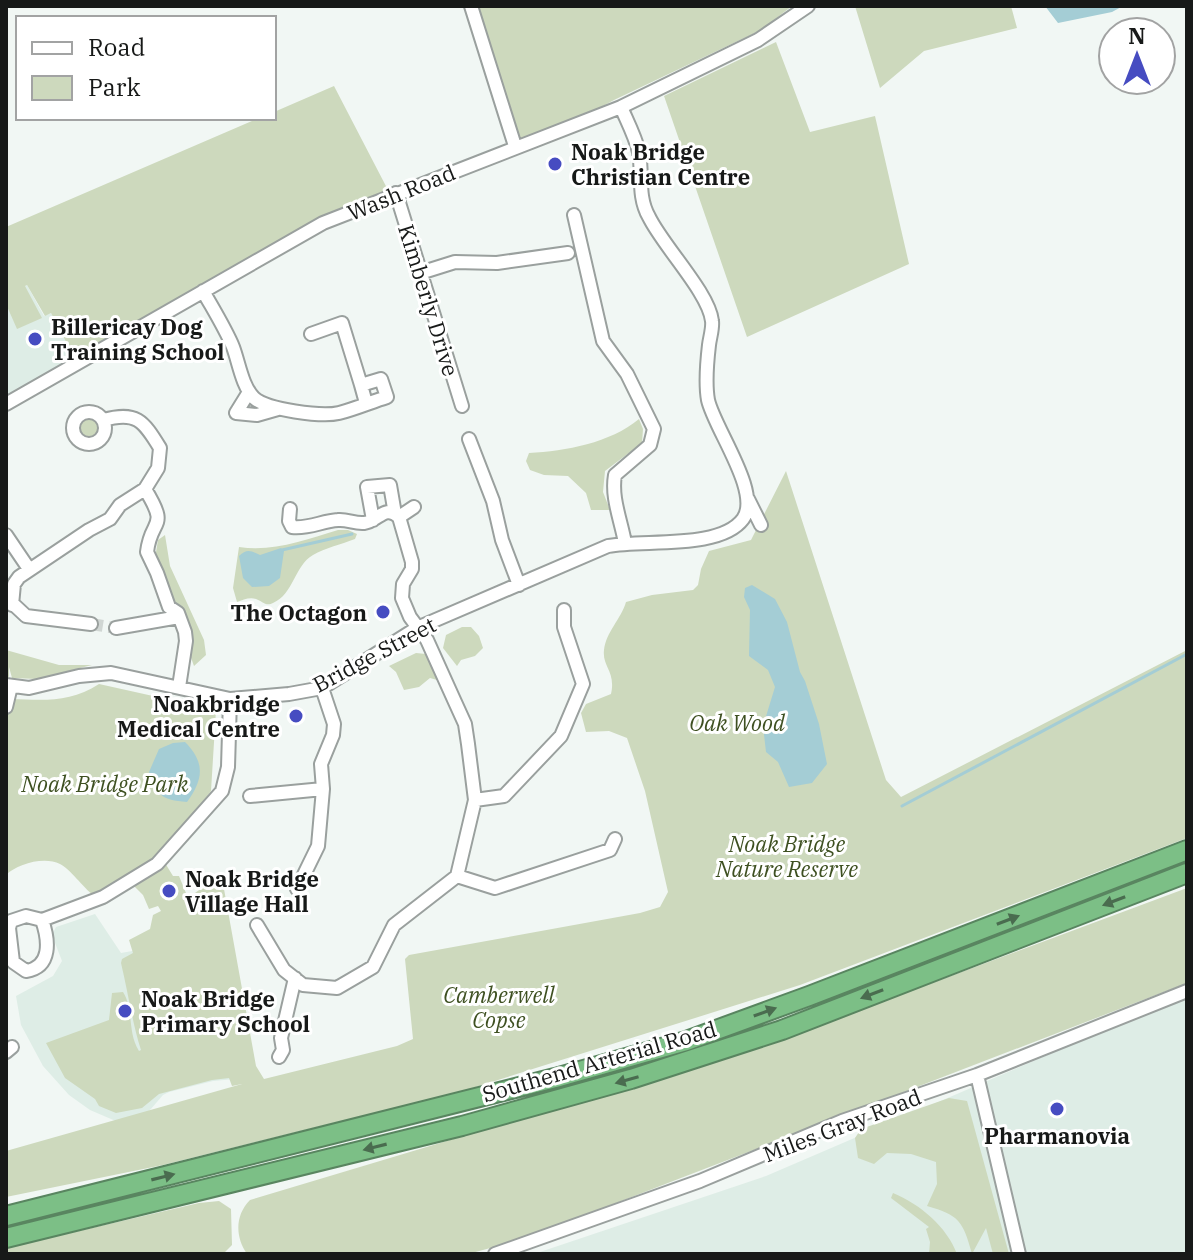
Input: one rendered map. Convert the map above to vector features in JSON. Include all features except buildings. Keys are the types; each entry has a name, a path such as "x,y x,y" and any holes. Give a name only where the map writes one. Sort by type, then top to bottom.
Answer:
{"highway":[{"name":"Southend Arterial Road","path":"6,1216 555,1078 686,1041 1187,850"},
{"name":"Southend Arterial Road","path":"6,1238 462,1126 631,1079 782,1030 1187,873"},
{"path":"6,1207 116,1189"}],"street":[{"path":"471,6 515,146"},
{"name":"Wash Road","path":"9,402 323,223 621,107 758,40 808,6"},
{"path":"621,107 638,148 642,202 646,212 706,302 712,321 707,360 708,400 761,525"},
{"name":"Kimberly Drive","path":"396,193 462,406"},
{"path":"574,215 603,341 627,374 654,429 650,445 615,475 614,500 621,517 625,543"},
{"path":"420,273 479,257 497,263 568,253"},
{"path":"203,291 232,344 249,392 264,405 322,415 387,397 381,379 361,385"},
{"path":"311,334 342,323 366,403"},
{"path":"6,387 9,402"},
{"path":"223,422 236,413 249,392"},
{"path":"236,413 257,415 281,408"},
{"path":"91,624 26,616 12,603 14,584 29,569 110,519 120,505 145,489 158,468 160,448 135,417 126,414 103,420"},
{"path":"469,439 493,501 502,540 519,585"},
{"path":"257,925 284,970 303,985 337,988 373,967 394,925 457,876 475,800 465,724 427,640 417,628 402,598 403,584 412,569 412,562 390,485 367,487 373,520"},
{"path":"145,489 156,507 159,522 147,552 169,607 179,617 186,641 179,687"},
{"name":"Bridge Street","path":"9,685 29,688 79,676 111,673 230,699 322,688 417,628 608,546 707,539 745,517 747,495"},
{"path":"290,509 292,527 316,526 334,520 365,523 385,511 397,515 414,507"},
{"path":"6,535 29,569"},
{"path":"475,800 504,796 561,736 583,684 564,627 564,610"},
{"path":"116,628 179,617"},
{"path":"6,707 9,685"},
{"path":"297,889 318,846 323,789 321,764 333,735 334,724 322,688"},
{"path":"42,920 47,952 43,963 36,969 26,971 13,962 8,920 26,916 42,920 103,897 157,863 210,806 222,791 228,767 230,699"},
{"path":"250,796 323,789"},
{"path":"457,876 495,888 610,850 615,839"},
{"path":"279,1057 283,1050 281,1038 295,978"},
{"name":"Miles Gray Road","path":"495,1254 700,1181 842,1121 977,1075 1187,991"},
{"path":"977,1075 1019,1254"}],"shaded area":[{"name":"Billericay Dog Training School","path":"27,285 44,316 51,313 76,361 6,398 6,295"},
{"name":"Noak Bridge Primary School","path":"95,914 121,953 138,950 246,1078 213,1081 169,1092 144,1117 118,1122 90,1110 69,1095 43,1066 21,1025 16,996 53,976 62,961 52,935 56,927"},
{"path":"1187,995 1187,1254 534,1254 766,1176"}],"green space":[{"path":"471,6 792,6 761,30 614,100 558,131 515,146"},
{"path":"855,6 1011,6 1017,28 924,51 880,88"},
{"path":"776,42 810,132 875,116 909,264 747,337 664,96"},
{"path":"334,86 389,192 76,361 51,313 45,316 27,285 42,318 17,329 6,304 6,227 254,120 276,120 276,111"},
{"path":"89,412 101,416 105,428 101,440 89,444 77,440 73,428 77,416"},
{"path":"639,419 643,429 642,443 605,471 603,492 610,510 591,510 586,493 568,476 544,475 530,470 526,461 529,453 601,440"},
{"name":"Noak Bridge Nature Reserve","path":"786,471 886,780 901,797 1187,650 1187,838 800,985 463,1091 163,1165 6,1197 6,1151 242,1084 232,1086 229,1078 212,1080 159,1094 142,1108 116,1113 99,1106 95,1099 65,1078 46,1043 109,1020 112,993 123,992 135,1044 141,1050 121,963 122,959 133,953 129,940 150,929 153,915 161,911 158,906 149,909 143,895 129,881 93,895 68,870 54,862 31,862 6,875 6,713 11,699 67,697 99,684 216,710 211,791 171,846 174,854 165,863 173,876 179,876 188,898 213,880 222,878 256,1066 264,1079 397,1046 413,1039 405,959 409,955 660,907 668,892 645,791 627,738 609,731 586,732 581,713 586,704 611,694 612,680 604,650 626,602 693,590 698,585 709,551 751,540"},
{"path":"338,530 357,534 355,539 323,550 307,560 280,599 268,604 253,598 237,602 233,588 239,547 277,546"},
{"path":"165,535 170,566 204,640 206,655 194,666 155,558 158,540"},
{"path":"462,627 471,627 479,636 483,648 475,656 461,660 457,666 443,648 446,635"},
{"path":"6,650 59,665 92,665 37,679 12,678 9,667 9,677 6,676"},
{"path":"416,653 426,654 438,676 437,680 430,678 419,687 404,690 396,672 389,666"},
{"path":"1187,888 1187,983 520,1240 468,1254 247,1254 240,1240 239,1219 250,1200 757,1048"},
{"path":"949,1098 967,1101 1009,1254 993,1254 986,1228 972,1254 958,1221 927,1206 937,1184 936,1162 911,1154 887,1153 874,1164 858,1158 855,1138 861,1129"},
{"path":"893,1193 913,1203 931,1218 947,1235 957,1254 929,1254 930,1242 926,1229 929,1227 891,1198"},
{"path":"219,1201 231,1209 232,1245 223,1254 6,1254 6,1248"}],"water":[{"path":"1045,6 1123,6 1112,12 1058,23"},
{"path":"281,548 284,551 280,578 269,586 252,587 243,578 239,556 247,551 260,555"},
{"path":"752,585 775,599 787,622 800,672 819,724 827,764 812,783 789,787 778,762 766,752 763,726 775,687 768,670 749,656 750,610 744,597 745,588"},
{"path":"185,742 196,757 200,772 187,802 161,795 149,772 159,749"}],"waterway":[{"path":"282,550 352,534"},
{"path":"902,806 1187,654"}],"tunnel":[{"path":"91,624 116,628"}],"place":[{"name":"Noak Bridge Christian Centre","path":"555,164"},
{"name":"Billericay Dog Training School","path":"35,339"},
{"name":"The Octagon","path":"383,612"},
{"name":"Noakbridge Medical Centre","path":"296,716"},
{"name":"Noak Bridge Village Hall","path":"169,891"},
{"name":"Noak Bridge Primary School","path":"125,1011"},
{"name":"Pharmanovia","path":"1057,1109"}],"park label":[{"name":"Oak Wood","path":"737,722"},
{"name":"Noak Bridge Park","path":"105,783"},
{"name":"Camberwell Copse","path":"499,1006"}]}
